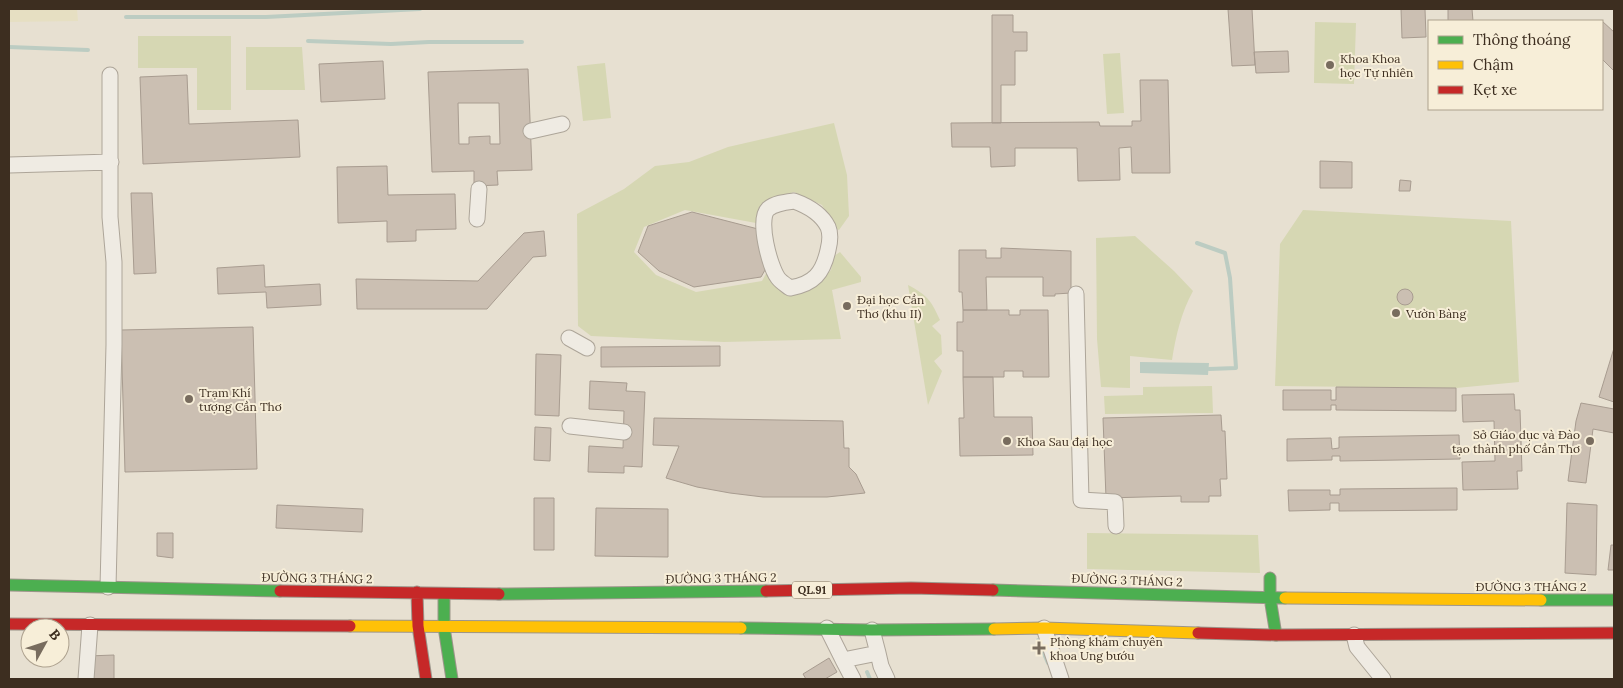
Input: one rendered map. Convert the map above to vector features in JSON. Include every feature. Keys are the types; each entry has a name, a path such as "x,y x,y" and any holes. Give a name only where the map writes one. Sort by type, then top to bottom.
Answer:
{"main road":[{"path":"1270,578 1270,598 1276,635"},
{"name":"ĐƯỜNG 3 THÁNG 2","path":"9,585 444,594 571,594 911,588 1270,598 1614,600"},
{"path":"417,592 418,626 426,679"},
{"path":"444,594 444,627 452,679"},
{"path":"9,624 827,628 872,630 1044,628 1276,635 1614,633"}],"street":[{"path":"108,587 114,345 114,262 110,218 110,76"},
{"path":"531,131 562,124"},
{"path":"9,165 111,162"},
{"path":"478,219 480,189"},
{"path":"794,200 806,206 820,215 829,228 830,241 825,265 817,276 803,286 790,288 778,278 771,261 764,234 763,220 768,209 783,202 794,200"},
{"path":"1076,294 1081,500 1116,502 1116,526"},
{"path":"569,338 587,348"},
{"path":"570,426 624,432"},
{"path":"911,569 911,588"},
{"path":"86,679 90,625"},
{"path":"827,628 852,679"},
{"path":"1044,628 1061,679"},
{"path":"872,630 881,666 887,679"},
{"path":"1354,635 1357,647 1383,679"},
{"path":"843,660 878,653"}],"shaded area":[{"path":"9,9 77,9 78,21 9,22"},
{"path":"1140,362 1209,363 1208,375 1140,373"}],"green space":[{"path":"1315,22 1356,23 1354,84 1314,83"},
{"path":"138,36 231,36 231,110 197,110 197,68 138,68"},
{"path":"246,47 302,47 305,90 246,90"},
{"path":"1120,53 1124,113 1107,114 1103,54"},
{"path":"605,63 611,118 583,121 577,66"},
{"path":"834,123 847,175 849,216 839,230 834,228 822,205 794,192 776,197 759,207 756,223 685,210 644,227 634,252 656,275 696,292 762,281 769,268 777,280 812,289 831,270 834,256 840,252 861,277 861,282 832,290 841,339 724,342 591,336 578,326 577,214 624,189 655,166 689,162 728,147"},
{"name":"Vườn Bàng","path":"1303,210 1511,221 1519,382 1456,388 1275,386 1280,244"},
{"path":"1135,236 1193,291 1180,324 1172,360 1130,356 1130,388 1101,387 1097,339 1096,238"},
{"path":"908,285 928,299 940,320 932,326 941,335 942,354 934,361 942,371 928,405"},
{"path":"1212,386 1213,413 1105,414 1104,396 1143,395 1143,387"},
{"path":"1087,533 1258,535 1260,573 1087,569"}],"building":[{"path":"1228,9 1252,9 1255,65 1232,66"},
{"path":"1401,9 1425,9 1426,37 1402,38"},
{"path":"1448,9 1472,9 1473,20 1448,20"},
{"path":"992,15 1013,15 1013,32 1027,32 1027,51 1015,51 1015,85 1001,85 1001,123 992,123"},
{"path":"1603,22 1614,32 1614,71 1603,60"},
{"path":"1288,51 1289,72 1256,73 1254,52"},
{"path":"383,61 385,99 321,102 319,64"},
{"path":"528,69 532,170 497,171 498,185 474,186 474,171 432,172 428,72","holes":["458,103 499,103 500,144 490,144 490,136 469,137 469,144 459,144"]},
{"path":"187,75 189,124 298,120 300,157 143,164 140,77"},
{"path":"1140,80 1168,80 1170,173 1132,173 1131,147 1119,148 1120,180 1078,181 1077,148 1015,148 1015,166 991,167 990,147 952,147 951,123 1099,122 1100,126 1132,126 1132,121 1141,121"},
{"path":"1320,161 1352,162 1352,188 1320,188"},
{"path":"387,166 388,195 455,194 456,229 416,230 416,241 387,242 387,221 338,223 337,167"},
{"path":"1400,180 1411,181 1410,191 1399,191"},
{"path":"131,193 152,193 156,273 134,274"},
{"path":"692,212 758,229 769,263 761,277 694,287 659,271 638,252 648,226"},
{"path":"544,231 546,256 533,257 487,309 357,309 356,279 478,281 524,233"},
{"path":"1001,248 1071,251 1071,293 1043,296 1043,277 986,277 987,310 963,310 962,292 959,292 959,250 986,250 986,258 1001,258"},
{"path":"264,265 265,287 320,284 321,305 267,308 266,292 218,294 217,268"},
{"path":"1405,289 1411,291 1413,297 1411,303 1405,305 1399,303 1397,297 1399,291"},
{"path":"963,310 1009,310 1009,315 1020,315 1020,310 1048,310 1049,377 1023,377 1023,371 1004,371 1004,377 963,377 963,351 957,351 957,322 963,322"},
{"name":"Trạm Khí tượng Cần Thơ","path":"253,327 257,469 125,472 121,330"},
{"path":"720,346 720,366 601,367 601,347"},
{"path":"1614,348 1614,402 1599,397"},
{"path":"536,354 561,355 559,416 535,415"},
{"path":"963,377 993,377 994,417 1032,417 1033,455 960,456 959,418 964,418"},
{"path":"590,381 627,383 626,391 645,392 642,467 624,466 624,473 588,472 589,446 623,448 624,411 589,409"},
{"path":"1336,387 1456,388 1456,411 1336,410 1336,405 1331,405 1331,410 1283,410 1283,390 1331,390 1331,400 1336,400"},
{"path":"1514,394 1515,410 1520,410 1522,471 1517,471 1518,489 1463,490 1462,462 1495,461 1494,421 1463,422 1462,395"},
{"path":"1581,403 1614,409 1614,433 1593,429 1586,483 1568,481 1576,421"},
{"path":"1221,415 1222,431 1225,431 1227,479 1220,479 1221,496 1209,496 1209,502 1181,502 1181,496 1106,498 1103,418"},
{"path":"654,418 843,421 844,448 849,448 849,467 856,474 865,493 827,497 763,497 697,487 666,478 679,446 653,445"},
{"path":"535,427 551,428 550,461 534,460"},
{"path":"1459,435 1460,459 1340,461 1340,456 1332,456 1332,460 1287,461 1287,439 1331,438 1332,449 1339,448 1339,437"},
{"path":"1457,488 1457,510 1339,511 1339,503 1330,503 1330,510 1289,511 1288,490 1330,490 1330,495 1340,495 1340,489"},
{"path":"534,498 554,498 554,550 534,550"},
{"path":"1567,503 1597,505 1596,575 1565,573"},
{"path":"277,505 363,509 362,532 276,528"},
{"path":"596,508 668,509 668,557 595,556"},
{"path":"157,533 173,533 173,558 157,556"},
{"path":"1611,545 1614,545 1614,570 1608,570"},
{"path":"114,655 114,679 87,679 88,656"},
{"path":"829,658 837,672 825,679 806,679 803,674"}],"waterway":[{"path":"126,17 266,17 420,9"},
{"path":"308,41 391,44 522,42"},
{"path":"9,47 88,50"},
{"path":"1197,243 1225,253 1230,278 1236,368 1209,369"},
{"path":"1038,640 1048,663"},
{"path":"867,672 870,679"}],"traffic: fast":[{"path":"1270,578 1270,598 1276,635"},
{"path":"9,585 280,591"},
{"path":"993,590 1285,598"},
{"path":"499,594 766,591"},
{"path":"444,594 444,627 452,679"},
{"path":"1541,600 1614,600"},
{"path":"741,628 994,629"}],"traffic: slow":[{"path":"1285,598 1541,600"},
{"path":"350,626 741,628"},
{"path":"994,629 1044,628 1198,633"}],"traffic: jam":[{"path":"766,591 911,588 993,590"},
{"path":"280,591 499,594"},
{"path":"417,592 418,626 426,679"},
{"path":"9,624 350,626"},
{"path":"1198,633 1276,635 1614,633"}],"place":[{"name":"Khoa Khoa học Tự nhiên","path":"1330,65"},
{"name":"Đại học Cần Thơ (khu II)","path":"847,306"},
{"name":"Vườn Bàng","path":"1396,313"},
{"name":"Trạm Khí tượng Cần Thơ","path":"189,399"},
{"name":"Khoa Sau đại học","path":"1007,441"},
{"name":"Sở Giáo dục và Đào tạo thành phố Cần Thơ","path":"1590,441"},
{"name":"Phòng khám chuyên khoa Ung bướu","path":"1039,648"}]}
